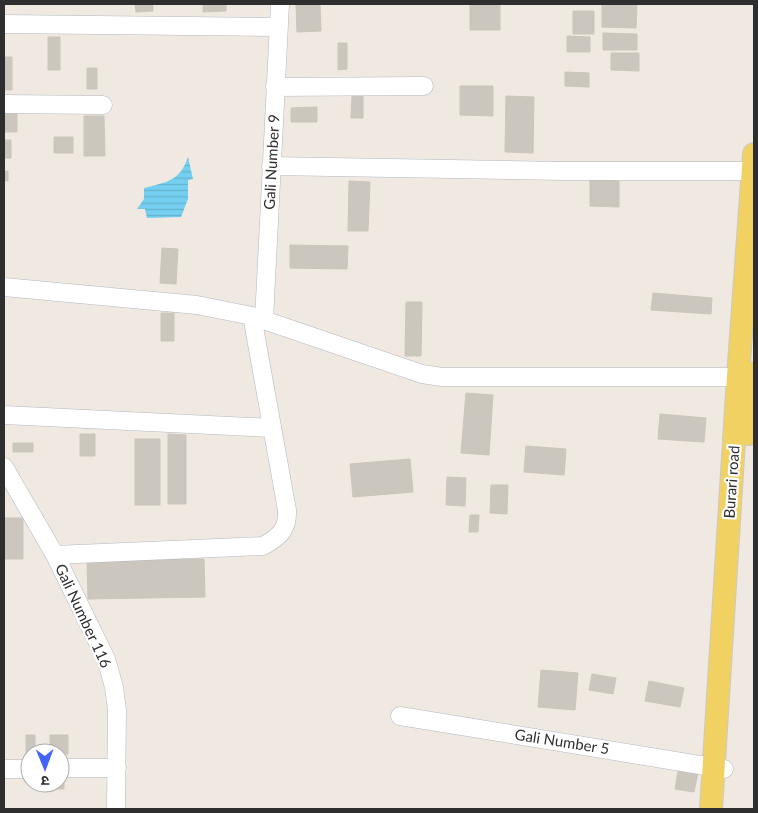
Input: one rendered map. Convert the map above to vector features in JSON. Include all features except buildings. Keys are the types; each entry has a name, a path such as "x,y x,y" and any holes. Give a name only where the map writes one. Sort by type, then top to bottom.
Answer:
{"main road":[{"name":"Burari road","path":"711,809 718,768 749,376 754,163"},
{"name":"Burari road","path":"718,768 722,809"}],"street":[{"name":"Gali Number 9","path":"55,555 262,546 276,539 284,531 287,519 272,428 258,318 271,166 280,4"},
{"path":"4,24 278,27"},
{"path":"275,87 424,86"},
{"path":"4,104 103,105"},
{"path":"271,166 563,172 754,163"},
{"path":"4,287 197,305 258,318 422,374 442,377 749,376"},
{"path":"4,415 272,428"},
{"name":"Gali Number 116","path":"4,467 55,555 106,659 114,687 117,710 116,809"},
{"name":"Gali Number 5","path":"400,716 718,768"},
{"path":"70,768 117,768"},
{"path":"4,769 20,769"}],"water":[{"path":"188,157 193,179 188,180 188,199 181,217 147,218 145,209 137,209 144,199 144,188 166,182 177,176"}]}
